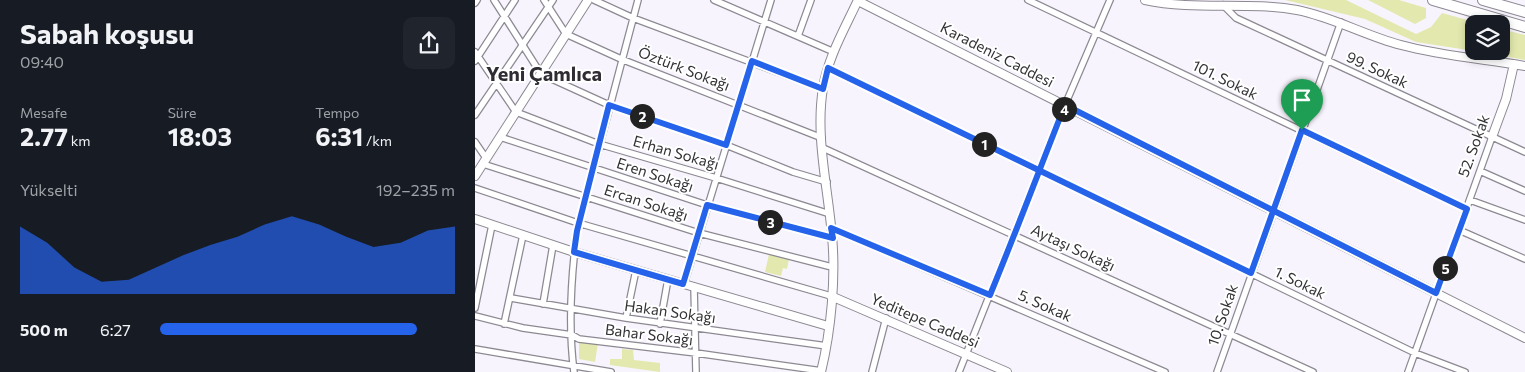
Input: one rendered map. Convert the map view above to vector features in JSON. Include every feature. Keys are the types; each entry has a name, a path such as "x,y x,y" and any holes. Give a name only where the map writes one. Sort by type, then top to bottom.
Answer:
{"highway":[{"path":"1433,0 1525,27"},
{"path":"1483,0 1525,12"}],"street":[{"path":"494,0 524,44 541,74 609,105 726,145 793,172 827,182"},
{"path":"515,0 476,56 516,112"},
{"path":"544,0 566,34"},
{"path":"475,115 553,0"},
{"path":"475,176 588,0"},
{"path":"594,0 633,18 823,89"},
{"path":"574,369 571,310 574,252 579,223 638,0"},
{"path":"683,284 771,0"},
{"path":"798,36 811,0"},
{"path":"822,372 829,326 833,238 822,138 823,89 828,68 858,0"},
{"name":"Karadeniz Caddesi","path":"858,0 1525,338"},
{"name":"101. Sokak","path":"1028,0 1467,209"},
{"path":"959,372 1065,105 1110,0"},
{"path":"1145,0 1223,5 1253,4 1298,10 1341,22 1399,45 1525,66"},
{"path":"717,1 835,52"},
{"name":"99. Sokak","path":"1223,5 1236,18 1525,152"},
{"name":"10. Sokak","path":"1217,372 1341,22"},
{"name":"Öztürk Sokağı","path":"566,34 621,59 738,103 822,138"},
{"name":"52. Sokak","path":"1408,372 1506,99 1514,64"},
{"name":"1. Sokak","path":"828,68 1415,353 1465,372"},
{"name":"Erhan Sokağı","path":"516,112 599,144 830,214"},
{"name":"Eren Sokağı","path":"500,137 707,205 833,238"},
{"path":"475,142 485,161"},
{"name":"Aytaşı Sokağı","path":"823,148 1313,372"},
{"name":"Ercan Sokağı","path":"485,161 585,197 699,233 832,267"},
{"path":"1480,171 1525,191"},
{"path":"475,188 579,223 831,296"},
{"path":"1470,200 1525,220"},
{"path":"475,219 574,252 829,326"},
{"path":"475,308 492,225"},
{"name":"5. Sokak","path":"831,228 1165,372"},
{"path":"1459,230 1525,259"},
{"path":"504,324 523,235"},
{"path":"543,304 553,245"},
{"path":"625,318 636,270"},
{"path":"660,324 668,279"},
{"path":"694,287 696,372"},
{"name":"Yeditepe Caddesi","path":"831,296 886,318 1007,372"},
{"name":"Hakan Sokağı","path":"511,298 571,310 660,324 695,327 827,346"},
{"name":"Bahar Sokağı","path":"475,316 504,324 572,335 579,339 696,353 822,372"},
{"path":"872,372 886,318"},
{"path":"475,349 574,369 611,372"}],"green space":[{"path":"1285,0 1346,0 1416,34 1431,27 1442,13 1465,19 1465,50 1416,42 1365,19"},
{"path":"1368,0 1399,0 1426,8 1426,18 1415,24"},
{"path":"1510,31 1525,35 1525,60 1510,57"},
{"path":"769,254 789,259 787,269 783,268 781,276 765,272"},
{"path":"579,341 598,343 595,362 579,359"},
{"path":"622,349 633,350 634,360 660,363 660,372 610,365 610,359 622,359"}],"district":[{"name":"Yeni Çamlıca","path":"544,74"}],"route":[{"path":"1302,130 1273,210 1251,273 1039,170 828,68 823,89 752,61 726,145 609,105 577,231 574,252 683,284 707,205 833,238 831,228 990,295 1015,235 1039,170 1065,105 1273,210 1436,293 1467,209 1302,130"}]}
